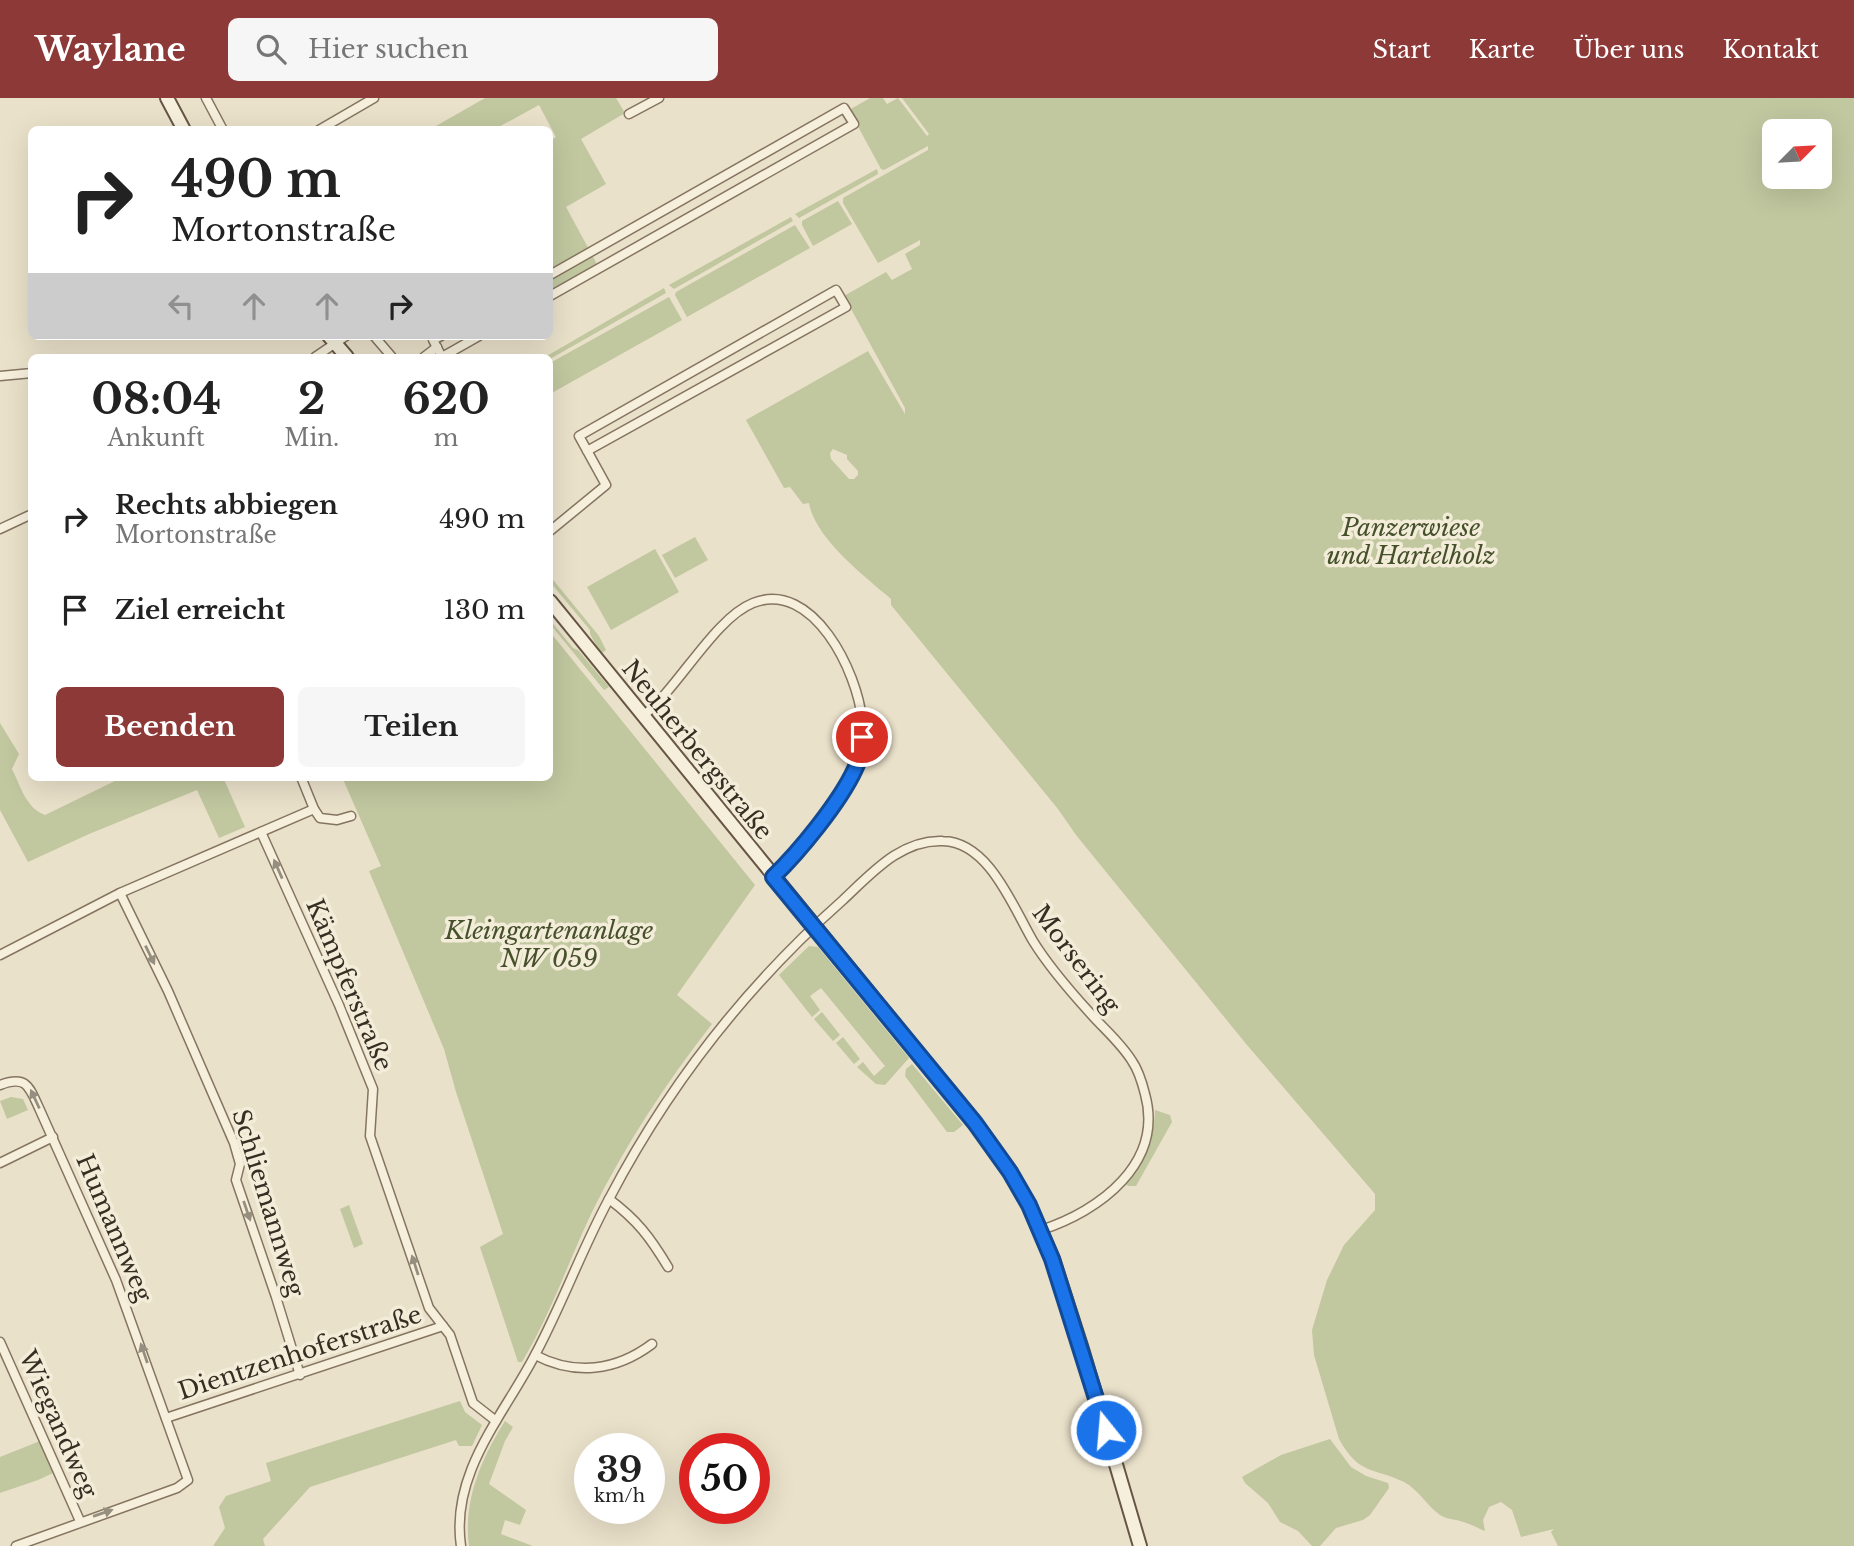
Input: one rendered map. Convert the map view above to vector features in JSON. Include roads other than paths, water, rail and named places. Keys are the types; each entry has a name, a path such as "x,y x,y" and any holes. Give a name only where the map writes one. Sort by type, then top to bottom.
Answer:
{"main road":[{"path":"167,98 182,126"},
{"name":"Neuherbergstraße","path":"553,605 992,1145 1029,1205 1062,1284 1140,1546"}],"street":[{"path":"206,98 221,126"},
{"path":"326,126 374,98"},
{"path":"629,114 659,98"},
{"path":"553,273 844,108 849,116 853,124 553,294"},
{"path":"772,149 781,166"},
{"path":"647,219 656,236"},
{"path":"553,280 559,291"},
{"path":"553,529 606,485 587,451 579,436 836,290 846,307 587,451"},
{"path":"318,354 335,340"},
{"path":"377,340 389,354"},
{"path":"433,340 440,354"},
{"path":"447,354 472,340"},
{"path":"428,354 437,347"},
{"path":"709,360 718,377"},
{"path":"0,376 28,373"},
{"path":"0,529 28,516"},
{"path":"643,716 667,694 724,623 751,604 763,600 786,600 802,608 831,638 843,658 859,699 862,719 860,752 848,783 793,858 773,877"},
{"path":"303,781 320,818 327,821 351,816"},
{"path":"0,955 120,893 314,809"},
{"name":"Kämpferstraße","path":"261,832 340,1005 373,1089 370,1136 429,1308 450,1335 473,1403 496,1421"},
{"name":"Morsering","path":"461,1546 459,1518 477,1454 535,1355 609,1199 646,1133 696,1059 770,970 877,870 914,844 946,840 979,855 991,869 1036,946 1132,1060 1139,1073 1149,1106 1148,1136 1137,1163 1108,1193 1089,1207 1041,1230"},
{"name":"Schliemannweg","path":"120,893 173,1003 234,1143 240,1164 236,1180 299,1375"},
{"name":"Humannweg","path":"0,1085 22,1081 30,1087 116,1280 166,1418"},
{"path":"0,1163 53,1138"},
{"path":"609,1199 631,1215 647,1233 668,1267"},
{"name":"Dientzenhoferstraße","path":"16,1546 177,1488 188,1480 166,1418 443,1326"},
{"name":"Wiegandweg","path":"0,1342 80,1521"},
{"path":"535,1355 563,1366 594,1368 620,1363 652,1344"}],"park label":[{"name":"Panzerwiese und Hartelholz","path":"1411,542"},
{"name":"Kleingartenanlage NW 059","path":"549,945"}]}
